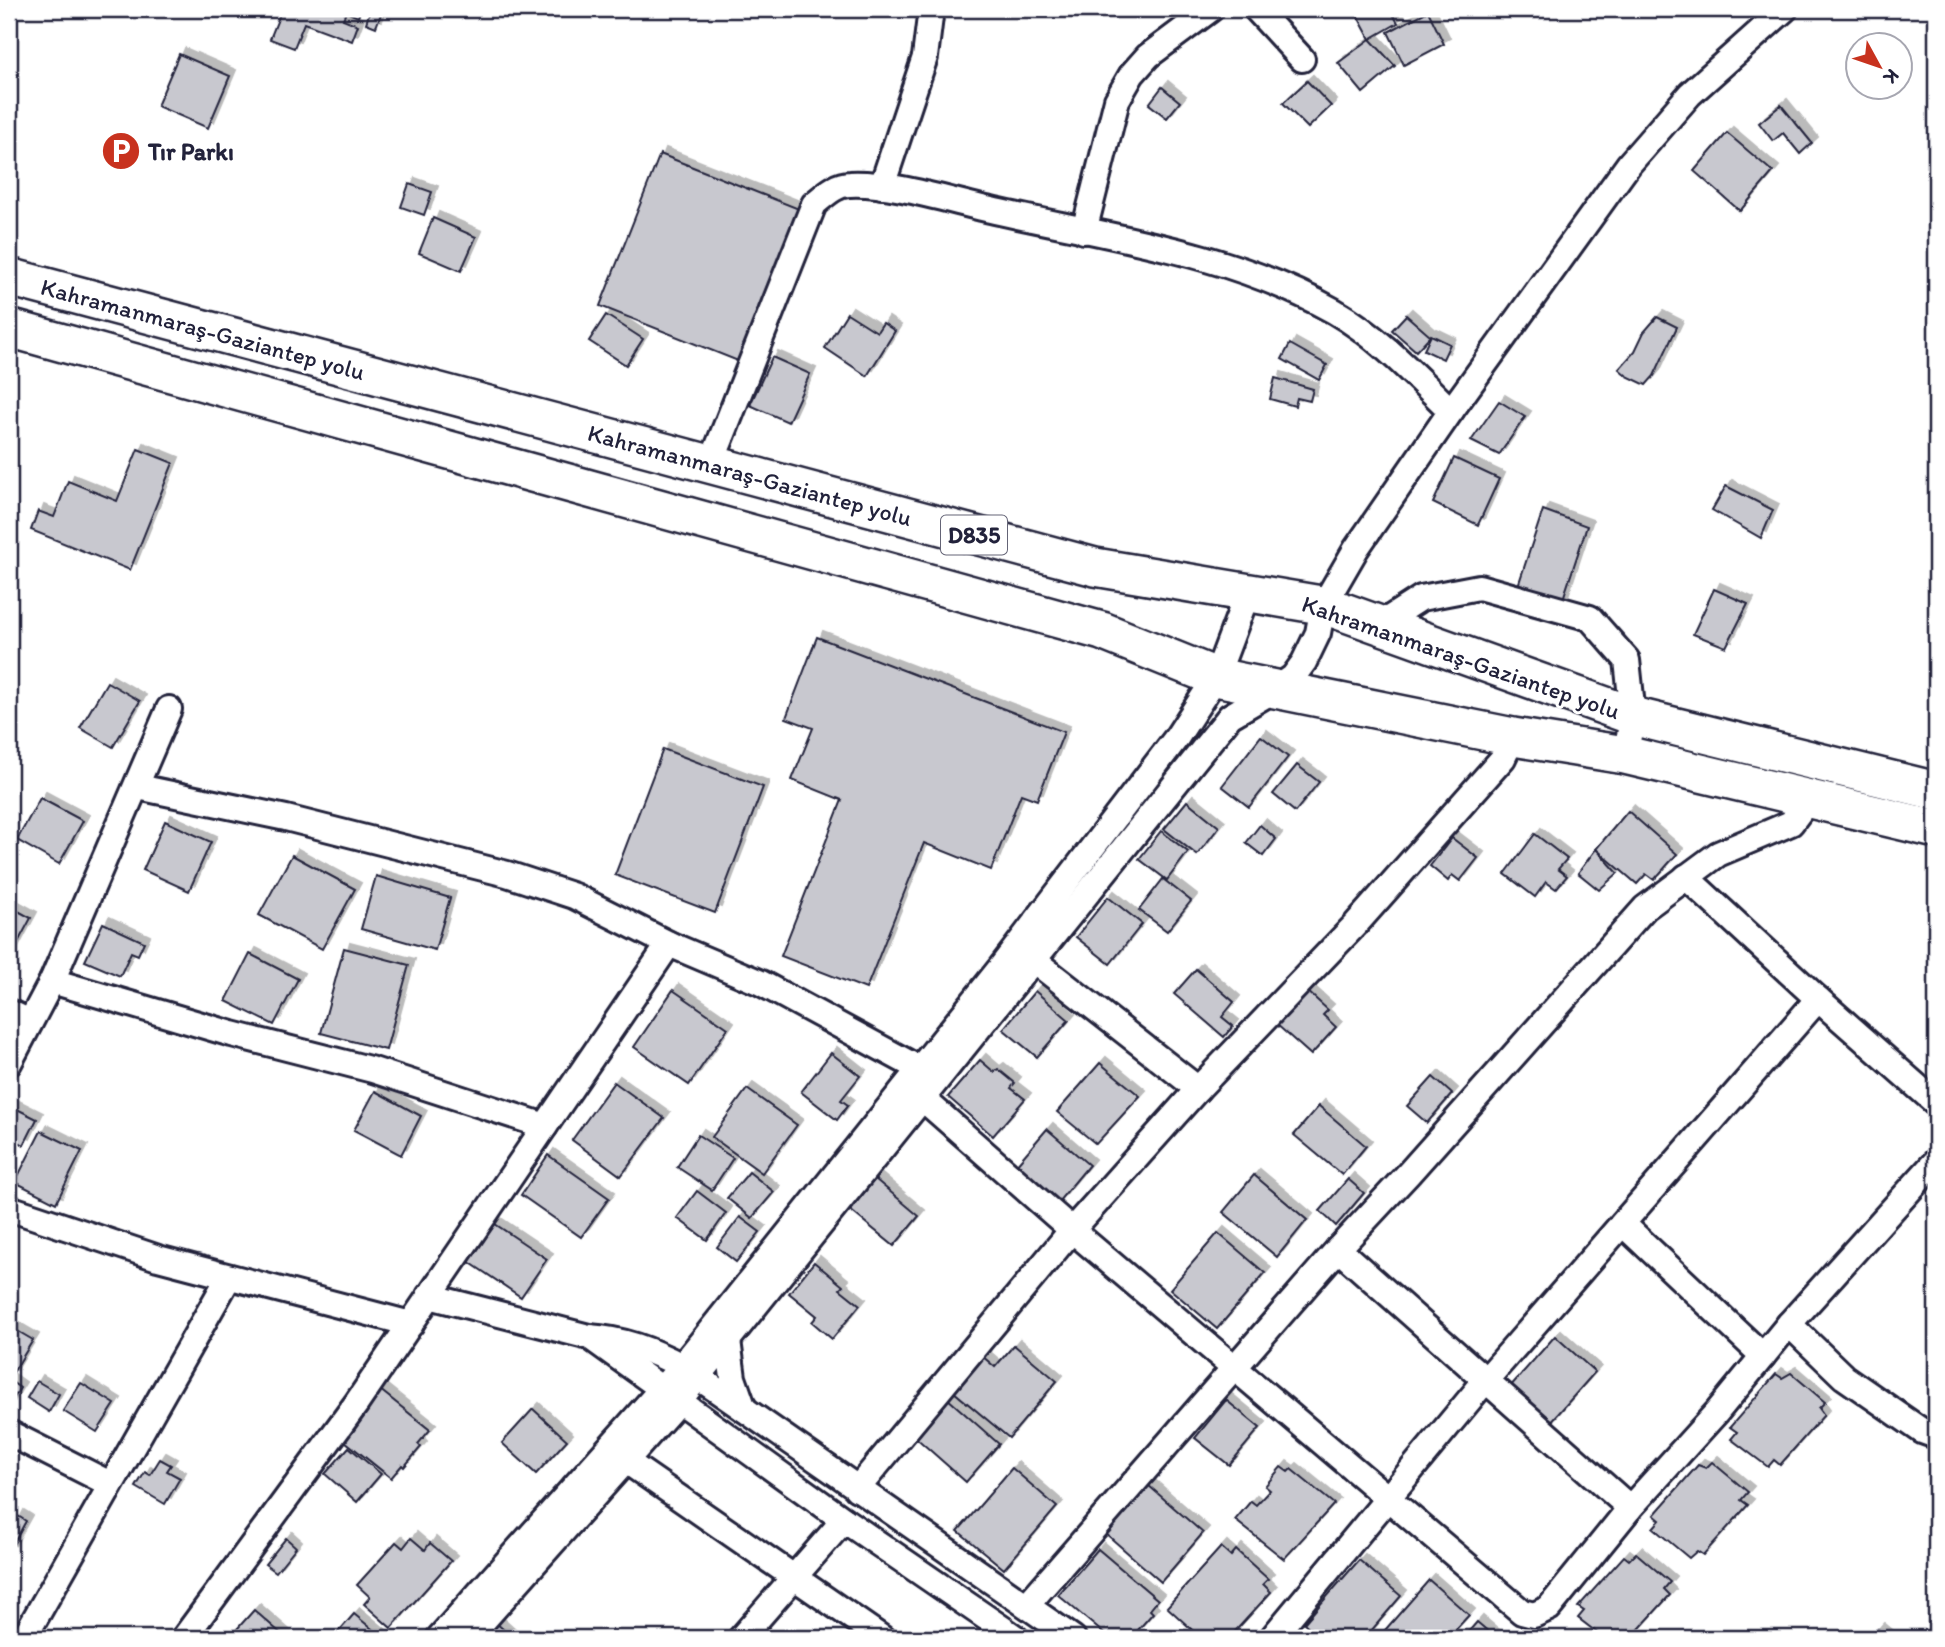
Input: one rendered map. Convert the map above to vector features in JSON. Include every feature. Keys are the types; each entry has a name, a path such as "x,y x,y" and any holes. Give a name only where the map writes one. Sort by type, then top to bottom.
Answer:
{"highway":[{"name":"Kahramanmaraş-Gaziantep yolu","path":"9,277 1095,567 1323,606 1633,716 1936,791"},
{"name":"Kahramanmaraş-Gaziantep yolu","path":"9,328 1089,627 1216,677 1513,737 1625,755 1936,829"}],"street":[{"path":"882,186 925,57 931,9"},
{"path":"1084,231 1117,100 1132,74 1148,56 1211,9"},
{"path":"1256,9 1301,60"},
{"path":"439,1638 669,1396 918,1068 1230,716 1276,690 1293,677 1312,649 1323,606 1356,550 1451,411 1629,164 1690,94 1785,9"},
{"path":"711,464 814,204 833,189 847,184 882,186 1084,231 1166,246 1222,262 1271,281 1333,311 1363,330 1397,358 1451,411"},
{"path":"1379,625 1421,598 1479,587 1590,618 1628,660 1633,716 1625,755"},
{"path":"690,1371 728,1340 1032,959 1057,912 1216,677 1248,592"},
{"path":"9,1063 20,1017 52,981 138,787 169,709"},
{"path":"857,1489 1072,1230 1198,1089 1366,913 1503,758 1513,737"},
{"path":"138,787 286,818 507,874 574,896 668,944 761,984 918,1068"},
{"path":"1027,1605 1338,1249 1645,908 1718,854 1791,823 1809,799"},
{"path":"1686,877 1936,1103"},
{"path":"184,1638 348,1415 668,944"},
{"path":"1032,959 1198,1089"},
{"path":"52,981 232,1034 373,1070 545,1126"},
{"path":"1272,1638 1485,1381 1818,999"},
{"path":"922,1098 1072,1230 1387,1498 1522,1612 1534,1615 1549,1608 1630,1508 1709,1422 1789,1324 1936,1161"},
{"path":"9,1208 158,1258 411,1324"},
{"path":"1623,1224 1763,1356"},
{"path":"1338,1249 1630,1508"},
{"path":"24,1638 229,1277"},
{"path":"429,1296 589,1337 614,1338 690,1371 1073,1638"},
{"path":"1789,1324 1844,1377 1923,1431 1936,1436"},
{"path":"589,1337 844,1520 1016,1638"},
{"path":"728,1340 733,1378 744,1409"},
{"path":"468,1638 626,1461 669,1396"},
{"path":"9,1433 110,1484"},
{"path":"626,1461 882,1638"},
{"path":"741,1638 844,1520"}],"building":[{"path":"282,9 361,9 358,17 346,12 343,19 358,25 352,41 304,23 294,48 270,39"},
{"path":"1364,9 1390,9 1398,23 1370,39 1356,13"},
{"path":"370,11 381,14 376,27 366,23"},
{"path":"1428,11 1444,44 1404,65 1388,32"},
{"path":"1370,39 1395,66 1363,93 1338,63"},
{"path":"179,54 230,76 208,128 157,106"},
{"path":"1307,81 1331,106 1308,128 1283,103"},
{"path":"1162,87 1180,102 1167,118 1149,104"},
{"path":"1781,105 1812,143 1800,154 1783,133 1773,141 1759,123"},
{"path":"1727,133 1773,172 1740,211 1694,171"},
{"path":"660,154 799,209 738,361 600,306"},
{"path":"409,184 432,192 424,215 401,207"},
{"path":"433,218 476,237 461,271 419,253"},
{"path":"847,313 877,332 883,323 895,331 867,376 825,348"},
{"path":"606,315 643,339 626,365 589,341"},
{"path":"1406,315 1430,336 1416,351 1392,330"},
{"path":"1657,317 1677,327 1654,376 1646,385 1619,369 1635,351 1644,332"},
{"path":"1431,335 1450,344 1443,359 1424,350"},
{"path":"1290,344 1327,365 1319,380 1282,359"},
{"path":"772,357 810,374 788,422 750,405"},
{"path":"1275,378 1313,389 1310,401 1297,398 1295,406 1270,399"},
{"path":"1499,401 1525,417 1499,455 1471,441"},
{"path":"138,449 173,463 130,570 31,530 38,511 54,517 68,481 117,501"},
{"path":"1454,458 1499,479 1478,525 1433,503"},
{"path":"1726,486 1773,510 1761,538 1712,510"},
{"path":"1543,510 1587,526 1562,602 1518,586"},
{"path":"1714,589 1748,604 1726,647 1693,634"},
{"path":"817,637 1064,732 1037,800 1021,794 991,870 924,843 866,989 781,956 842,800 792,780 813,728 786,718"},
{"path":"107,682 140,701 113,747 80,728"},
{"path":"1261,736 1288,757 1249,807 1222,786"},
{"path":"663,749 763,787 715,913 615,875"},
{"path":"1297,765 1319,782 1295,812 1273,794"},
{"path":"40,798 83,821 59,864 17,840"},
{"path":"1187,801 1219,827 1197,855 1164,829"},
{"path":"1628,811 1677,854 1654,880 1646,874 1637,884 1596,849"},
{"path":"165,821 211,842 189,891 143,870"},
{"path":"1260,825 1276,839 1263,856 1246,843"},
{"path":"1161,831 1188,852 1167,880 1139,859"},
{"path":"1535,834 1567,859 1558,869 1567,876 1556,889 1546,882 1535,897 1505,874"},
{"path":"1452,838 1478,858 1460,881 1452,875 1448,881 1430,866"},
{"path":"1596,849 1618,873 1599,890 1578,873"},
{"path":"292,855 355,889 322,949 259,915"},
{"path":"376,876 450,898 435,950 361,929"},
{"path":"1163,879 1191,901 1167,931 1139,910"},
{"path":"1108,897 1142,924 1110,964 1076,937"},
{"path":"9,906 31,918 9,959"},
{"path":"103,923 144,942 138,955 131,952 120,976 85,961"},
{"path":"344,948 409,965 386,1050 321,1033"},
{"path":"250,954 298,979 274,1025 226,1001"},
{"path":"1196,969 1234,1002 1222,1017 1233,1026 1224,1037 1174,994"},
{"path":"673,990 728,1028 689,1085 634,1047"},
{"path":"1306,990 1328,1010 1323,1015 1336,1027 1311,1055 1276,1024"},
{"path":"1035,991 1069,1020 1037,1057 1003,1029"},
{"path":"831,1053 860,1076 841,1100 848,1105 837,1120 801,1092"},
{"path":"980,1060 994,1072 998,1069 1015,1083 1011,1088 1025,1099 993,1136 948,1097"},
{"path":"1100,1063 1140,1096 1096,1144 1057,1112"},
{"path":"1433,1077 1452,1094 1427,1123 1407,1106"},
{"path":"614,1082 664,1118 621,1176 572,1140"},
{"path":"747,1089 797,1125 762,1173 712,1137"},
{"path":"375,1091 421,1116 401,1155 354,1130"},
{"path":"9,1105 37,1119 24,1145 9,1137"},
{"path":"1319,1106 1366,1146 1342,1175 1294,1135"},
{"path":"1047,1129 1089,1165 1059,1201 1016,1165"},
{"path":"41,1131 82,1151 56,1203 15,1182"},
{"path":"698,1135 733,1158 712,1190 677,1167"},
{"path":"548,1155 609,1198 581,1237 521,1195"},
{"path":"749,1172 774,1192 752,1218 727,1198"},
{"path":"1254,1175 1307,1220 1277,1257 1223,1212"},
{"path":"875,1179 919,1216 894,1246 850,1210"},
{"path":"1348,1179 1364,1193 1336,1226 1320,1211"},
{"path":"697,1191 726,1213 707,1240 677,1218"},
{"path":"740,1217 760,1232 736,1262 717,1247"},
{"path":"495,1224 547,1259 521,1297 469,1262"},
{"path":"1218,1233 1265,1273 1217,1329 1170,1289"},
{"path":"814,1262 843,1286 840,1289 860,1305 832,1339 812,1322 817,1316 789,1293"},
{"path":"9,1326 33,1340 11,1376 9,1375"},
{"path":"1555,1336 1595,1372 1550,1423 1509,1388"},
{"path":"1014,1345 1057,1381 1009,1438 953,1391 982,1356 995,1367"},
{"path":"1791,1373 1825,1402 1819,1408 1824,1415 1780,1465 1774,1460 1768,1467 1731,1439 1737,1432 1730,1427 1776,1374 1782,1378"},
{"path":"9,1380 20,1388 9,1406"},
{"path":"37,1381 59,1394 49,1412 27,1398"},
{"path":"81,1383 115,1404 97,1432 63,1411"},
{"path":"379,1389 430,1430 418,1444 421,1447 391,1478 340,1437"},
{"path":"947,1398 999,1444 966,1482 914,1436"},
{"path":"1226,1400 1260,1428 1229,1465 1195,1438"},
{"path":"533,1409 567,1440 536,1474 502,1443"},
{"path":"349,1447 381,1474 357,1502 325,1474"},
{"path":"160,1459 171,1465 167,1471 180,1478 165,1504 136,1487 145,1472 150,1475"},
{"path":"1712,1462 1748,1492 1741,1500 1748,1505 1703,1555 1697,1551 1689,1558 1653,1528 1660,1520 1654,1515 1698,1465 1706,1468"},
{"path":"1281,1467 1288,1472 1291,1469 1334,1504 1284,1559 1235,1520 1251,1501 1256,1505 1270,1490 1265,1486"},
{"path":"1012,1468 1057,1507 1004,1569 958,1531"},
{"path":"1148,1485 1203,1533 1161,1582 1105,1533"},
{"path":"18,1516 26,1521 9,1552 9,1534"},
{"path":"286,1538 296,1547 276,1572 265,1564"},
{"path":"411,1538 425,1550 430,1543 451,1561 391,1628 364,1604 370,1597 357,1585 396,1542 403,1548"},
{"path":"1221,1547 1231,1556 1236,1550 1268,1579 1263,1584 1271,1592 1229,1638 1201,1638 1167,1607"},
{"path":"1098,1549 1158,1600 1150,1610 1153,1613 1131,1638 1109,1638 1058,1595"},
{"path":"1636,1553 1670,1582 1664,1589 1670,1595 1631,1638 1604,1638 1578,1618 1584,1611 1578,1607 1624,1556 1629,1560"},
{"path":"1359,1560 1401,1596 1365,1638 1321,1638 1304,1623"},
{"path":"1429,1580 1469,1615 1448,1638 1378,1638"},
{"path":"254,1610 286,1638 229,1638"},
{"path":"354,1614 383,1638 333,1638"},
{"path":"495,1622 513,1638 480,1638"},
{"path":"1477,1622 1496,1638 1463,1638"},
{"path":"1878,1629 1889,1638 1870,1638"}],"place":[{"name":"Tır Parkı","path":"121,151"}]}
